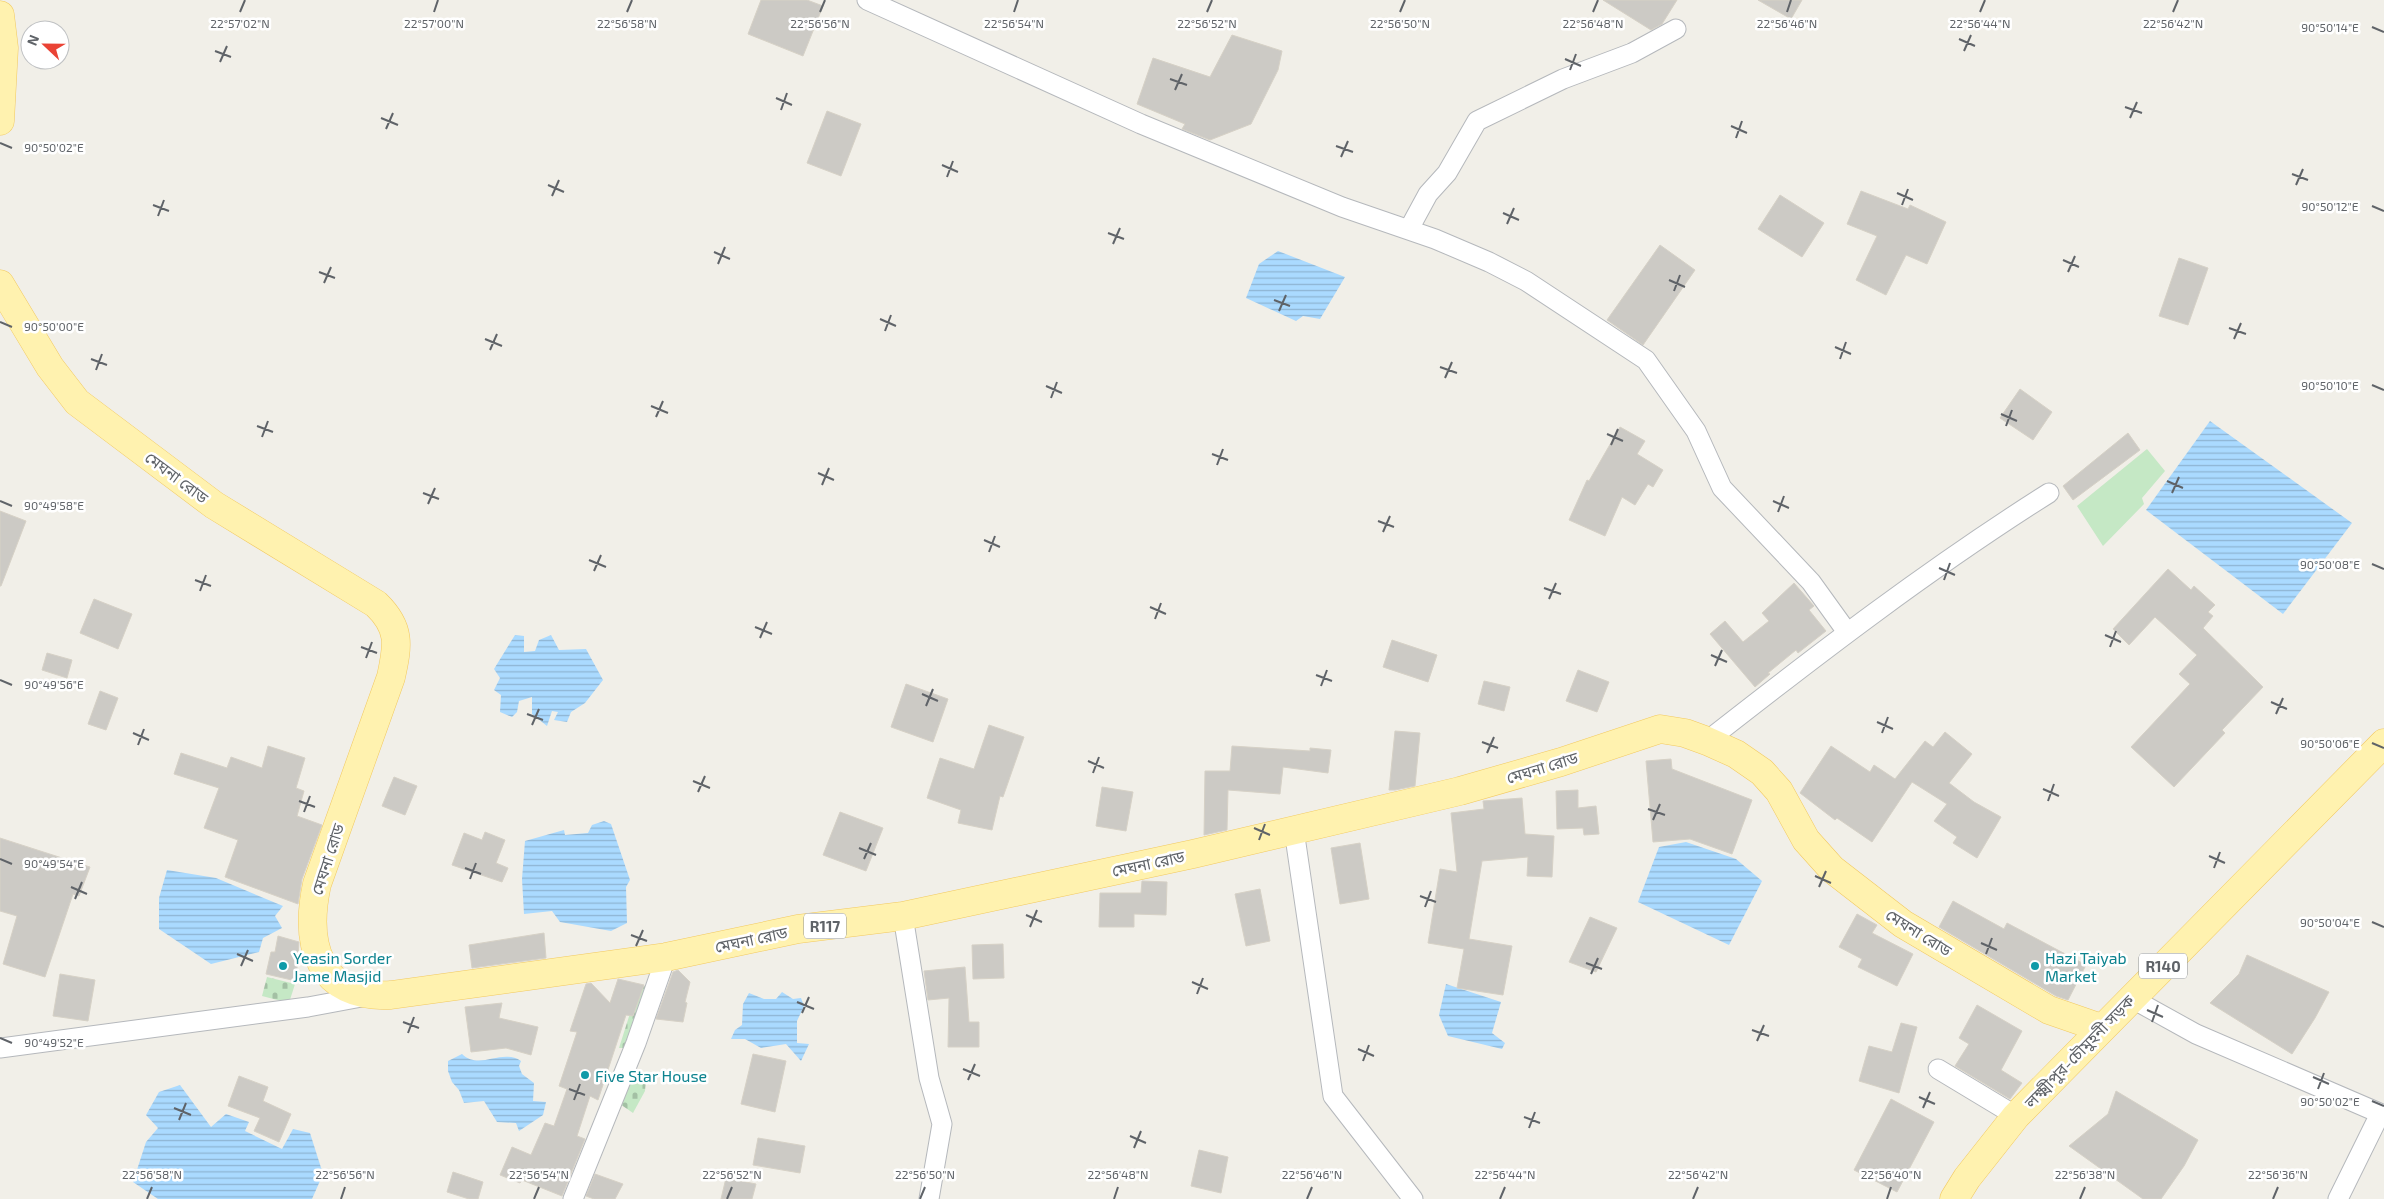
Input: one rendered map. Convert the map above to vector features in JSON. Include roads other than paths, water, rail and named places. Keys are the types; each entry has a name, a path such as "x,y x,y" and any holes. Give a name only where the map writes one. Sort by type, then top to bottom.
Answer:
{"main road":[{"path":"0,15 4,48 0,122"},
{"name":"মেঘনা রোড","path":"0,284 50,367 77,402 214,505 376,604 389,616 396,630 397,652 391,677 317,884 313,905 314,949 322,966 334,981 350,990 370,996 666,957 798,929 903,916 1294,830 1460,791 1561,762 1660,729 1685,733 1707,741 1736,754 1762,772 1779,791 1806,840 1832,869 1903,924 2049,1010 2101,1028"},
{"name":"লক্ষ্মীপুর-চৌমুহনী সড়ক","path":"1954,1199 1967,1178 2016,1116 2384,742"}],"street":[{"path":"867,0 1141,124 1342,207 1409,229 1489,262 1526,281 1646,360 1696,431 1722,488 1811,582 1847,632"},
{"path":"1409,229 1428,194 1447,173 1477,121 1555,82 1632,53 1676,29"},
{"path":"1707,741 1847,632 1991,530 2049,493"},
{"path":"1294,830 1333,1096 1413,1199"},
{"path":"903,916 929,1078 942,1124 929,1199"},
{"path":"573,1199 636,1043 666,957"},
{"path":"0,1048 308,1007 370,996"},
{"path":"2131,998 2196,1034 2382,1115 2338,1199"},
{"path":"1938,1069 2016,1116"}],"water":[{"path":"1278,251 1345,277 1320,319 1303,316 1296,321 1246,298 1259,264"},
{"path":"2210,421 2352,523 2283,614 2146,510"},
{"path":"515,635 524,636 524,652 535,651 539,640 551,635 559,650 586,649 603,680 585,703 571,712 567,722 554,720 558,712 552,711 547,726 532,714 532,697 519,701 517,712 512,717 500,712 501,695 494,690 500,678 494,669"},
{"path":"604,821 611,824 630,880 626,887 627,923 611,931 560,922 552,911 524,914 522,879 525,841 564,830 565,835 588,833 592,825"},
{"path":"1686,842 1736,859 1762,881 1729,945 1638,902 1659,847"},
{"path":"167,870 216,878 283,906 275,916 282,928 263,938 259,952 211,964 159,929 159,898"},
{"path":"1446,984 1501,1002 1492,1033 1505,1043 1502,1049 1448,1036 1439,1015"},
{"path":"782,992 793,999 801,998 804,1006 797,1021 797,1043 809,1044 801,1061 786,1044 761,1048 745,1039 731,1039 735,1030 742,1025 743,1004 749,993 764,999 776,999"},
{"path":"462,1054 469,1059 476,1060 506,1057 521,1061 519,1066 522,1074 534,1083 533,1101 546,1102 543,1115 519,1131 516,1123 497,1122 484,1101 464,1103 448,1071 448,1061"},
{"path":"180,1085 211,1127 226,1114 249,1122 245,1131 282,1149 293,1129 310,1133 323,1174 312,1199 158,1199 133,1182 146,1142 158,1128 146,1115 159,1092"}],"place":[{"name":"Yeasin Sorder Jame Masjid","path":"283,966"},
{"name":"Hazi Taiyab Market","path":"2035,966"},
{"name":"Five Star House","path":"585,1075"}]}
